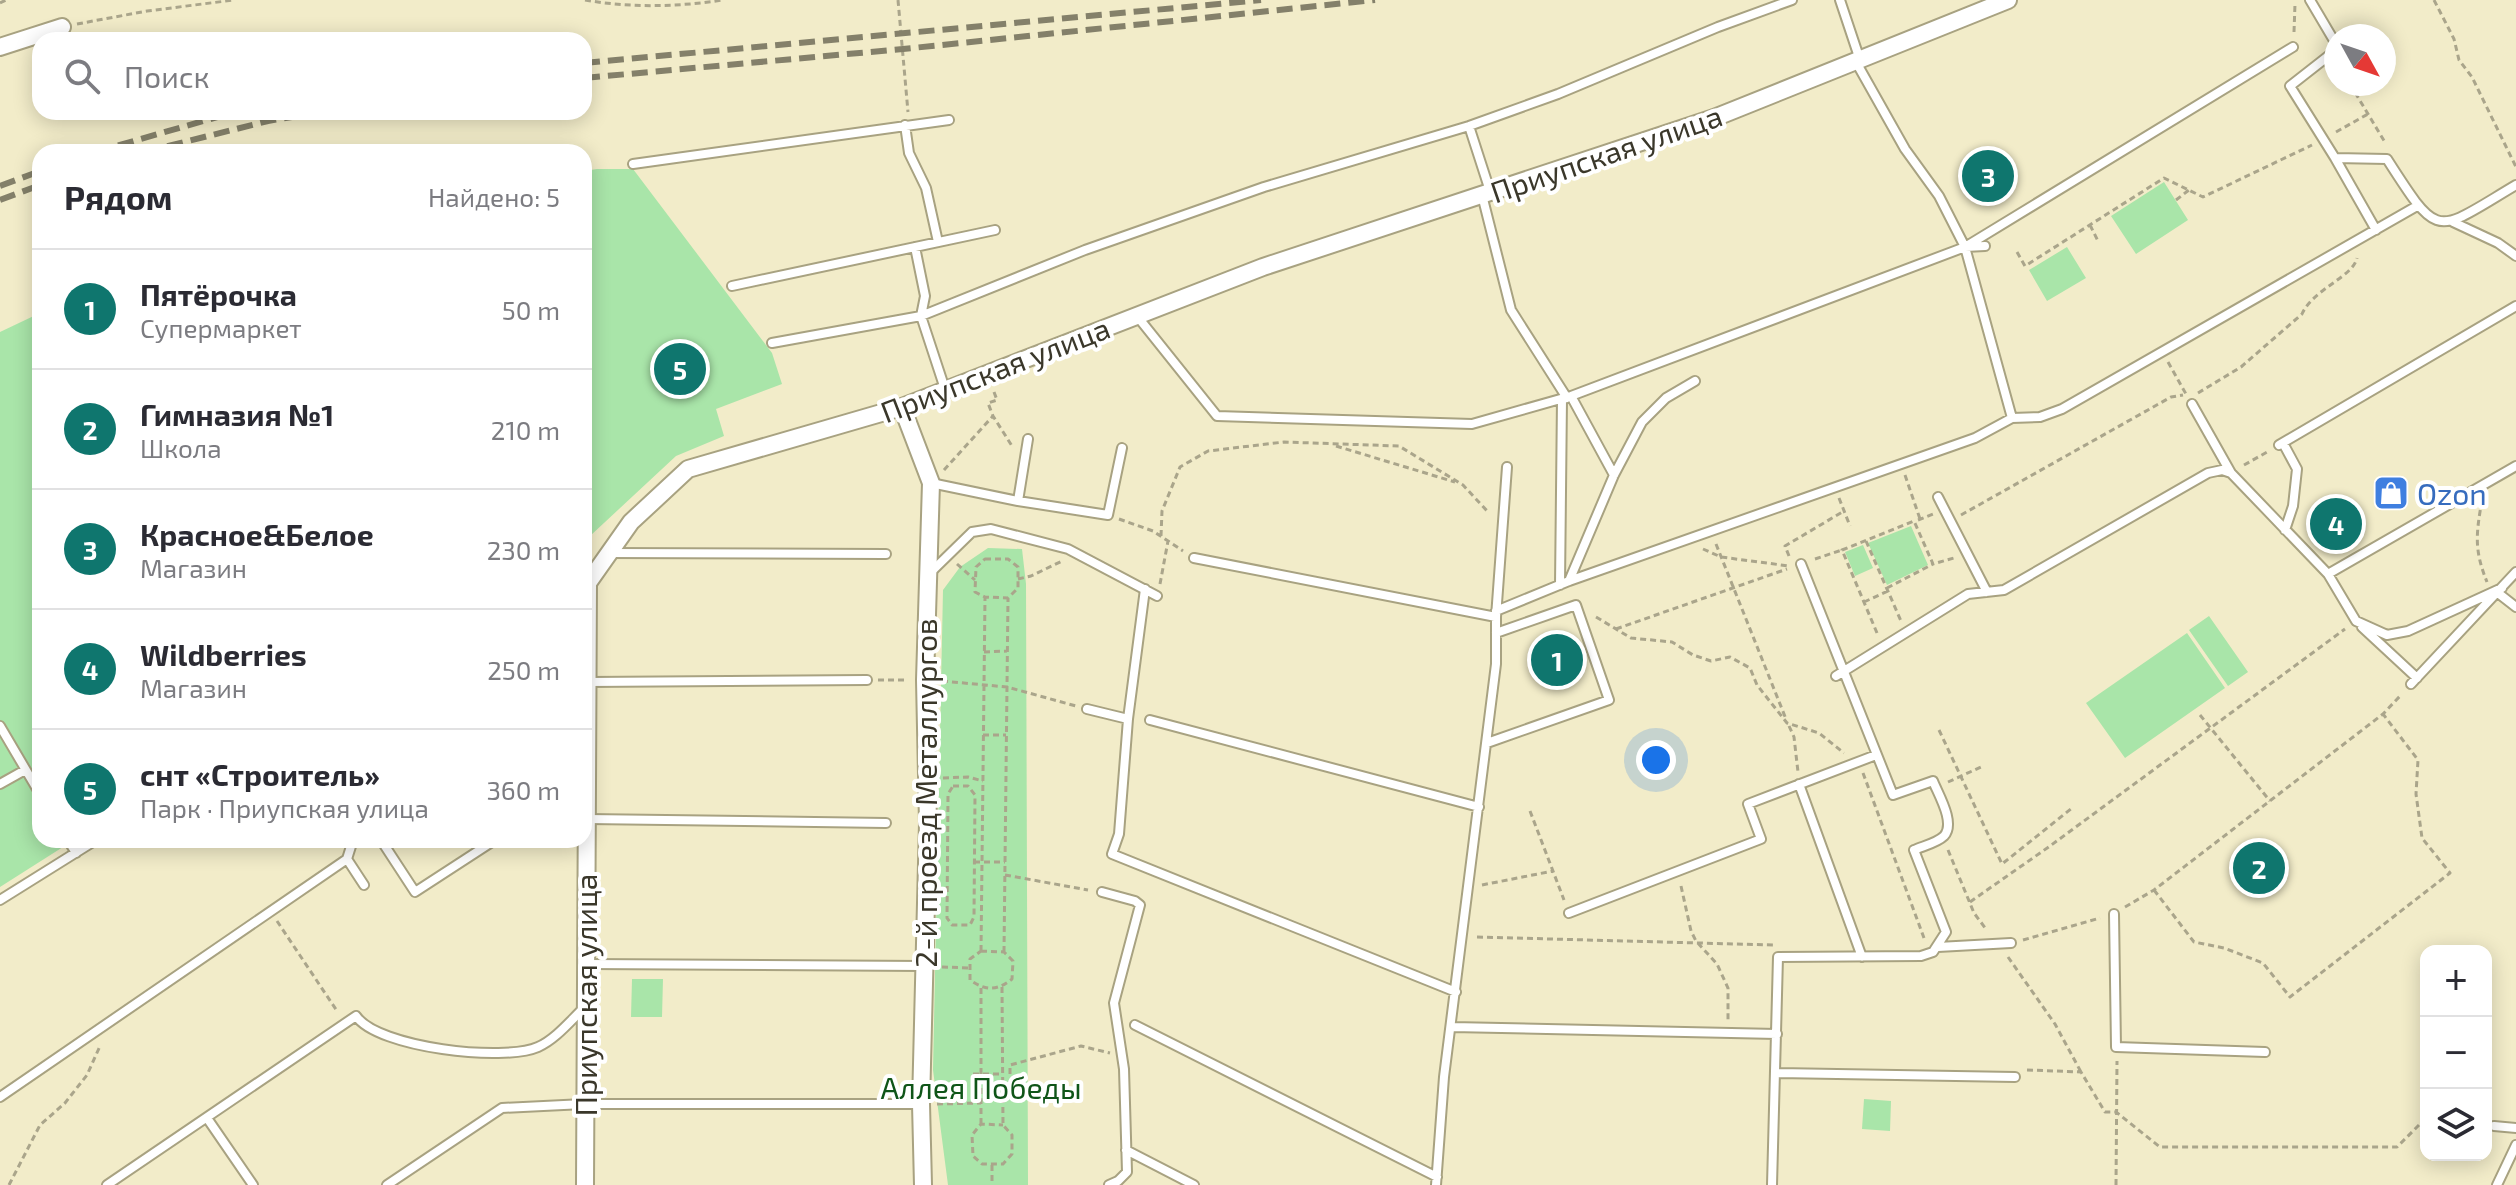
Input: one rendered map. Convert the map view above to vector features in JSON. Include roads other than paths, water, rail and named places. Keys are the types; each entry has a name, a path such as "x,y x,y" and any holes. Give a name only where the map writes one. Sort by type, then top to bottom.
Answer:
{"street":[{"name":"Приупская улица","path":"592,577 631,522 688,469 902,407 1263,267 1714,118 2008,0"},
{"path":"46,32 62,27"},
{"path":"0,47 32,37"},
{"name":"2-й проезд Металлургов","path":"902,407 931,483 925,680 927,784 921,1104 923,1185"},
{"name":"Приупская улица","path":"585,848 585,1185"}],"lane":[{"path":"772,343 921,316 1085,250 1264,187 1469,126 1558,94 1718,27 1792,0"},
{"path":"1840,0 1858,60 1905,149 1939,196 1965,247 2012,418"},
{"path":"2310,0 2324,25"},
{"path":"1137,316 1217,416 1472,424 1567,398 1965,247 2293,47"},
{"path":"2324,57 2290,86 2376,230"},
{"path":"633,164 949,120"},
{"path":"907,124 909,153 926,188 938,242"},
{"path":"1469,126 1511,310 1614,475"},
{"path":"2335,158 2387,159 2417,206 2438,223 2453,222 2516,185"},
{"path":"1194,558 1496,614 1564,583 1975,438 2012,418 2040,417 2062,409 2417,206"},
{"path":"2453,222 2498,243 2516,256"},
{"path":"732,286 995,230"},
{"path":"1965,247 1985,246"},
{"path":"915,247 925,296 921,316 945,389"},
{"path":"2285,530 2293,506 2297,469 2281,444 2516,306"},
{"path":"1564,583 1642,422 1666,398 1695,381"},
{"path":"1564,583 1567,398"},
{"path":"2192,404 2231,473 2328,574 2356,621 2414,681 2516,572"},
{"path":"1018,501 1028,439"},
{"path":"931,483 1108,515 1122,448"},
{"path":"2328,574 2516,466"},
{"path":"1135,1025 1437,1181 1444,1077 1496,664 1496,614 1507,467"},
{"path":"1839,674 1968,594 2004,590 2208,473 2222,470 2231,473"},
{"path":"1938,497 1987,592"},
{"path":"927,575 972,532 991,529 1077,553 1157,596"},
{"path":"607,553 886,554"},
{"path":"1772,1185 1778,957 1921,956 1933,952 1946,932 1914,850 1943,838 1947,830 1948,821 1936,788 1933,781 1893,795 1839,674 1801,564"},
{"path":"1145,589 1128,719 1119,834 1112,854 1456,992"},
{"path":"2356,621 2387,635 2408,631 2497,591"},
{"path":"2497,591 2516,607"},
{"path":"1487,743 1609,700 1576,605 1496,633"},
{"path":"592,682 867,680"},
{"path":"1087,709 1128,719"},
{"path":"1150,720 1479,807"},
{"path":"0,726 32,781"},
{"path":"1569,913 1761,839 1748,804 1876,755"},
{"path":"0,784 25,770"},
{"path":"1799,784 1862,957"},
{"path":"592,818 886,823"},
{"path":"73,848 76,853"},
{"path":"0,900 84,848"},
{"path":"0,1097 347,859 350,848"},
{"path":"386,848 415,892 483,848"},
{"path":"347,859 364,885"},
{"path":"1102,892 1140,905 1114,1003 1122,1056 1127,1172 1109,1185"},
{"path":"2114,914 2116,1047 2265,1052"},
{"path":"1938,947 2011,943"},
{"path":"586,964 924,966"},
{"path":"107,1185 356,1016 362,1025 391,1039 420,1047 502,1052 538,1047 562,1030 585,1007"},
{"path":"1452,1027 1777,1034"},
{"path":"1776,1073 2015,1077"},
{"path":"387,1185 502,1108 584,1104 921,1104"},
{"path":"207,1118 253,1185"},
{"path":"2494,1126 2516,1128"},
{"path":"2497,1185 2516,1145"},
{"path":"1126,1150 1194,1185"}],"railway":[{"path":"592,62 1261,0"},
{"path":"592,77 903,49 1375,0"},
{"path":"123,144 207,120"},
{"path":"176,144 274,120"},
{"path":"0,186 32,174"},
{"path":"0,200 32,188"}],"place":[{"name":"Красное&Белое","path":"1988,176"},
{"name":"снт «Строитель»","path":"680,369"},
{"name":"Ozon","path":"2391,493"},
{"name":"Wildberries","path":"2336,524"},
{"name":"Пятёрочка","path":"1557,660"},
{"name":"Гимназия №1","path":"2259,868"}],"park label":[{"name":"Аллея Победы","path":"981,1087"}]}
